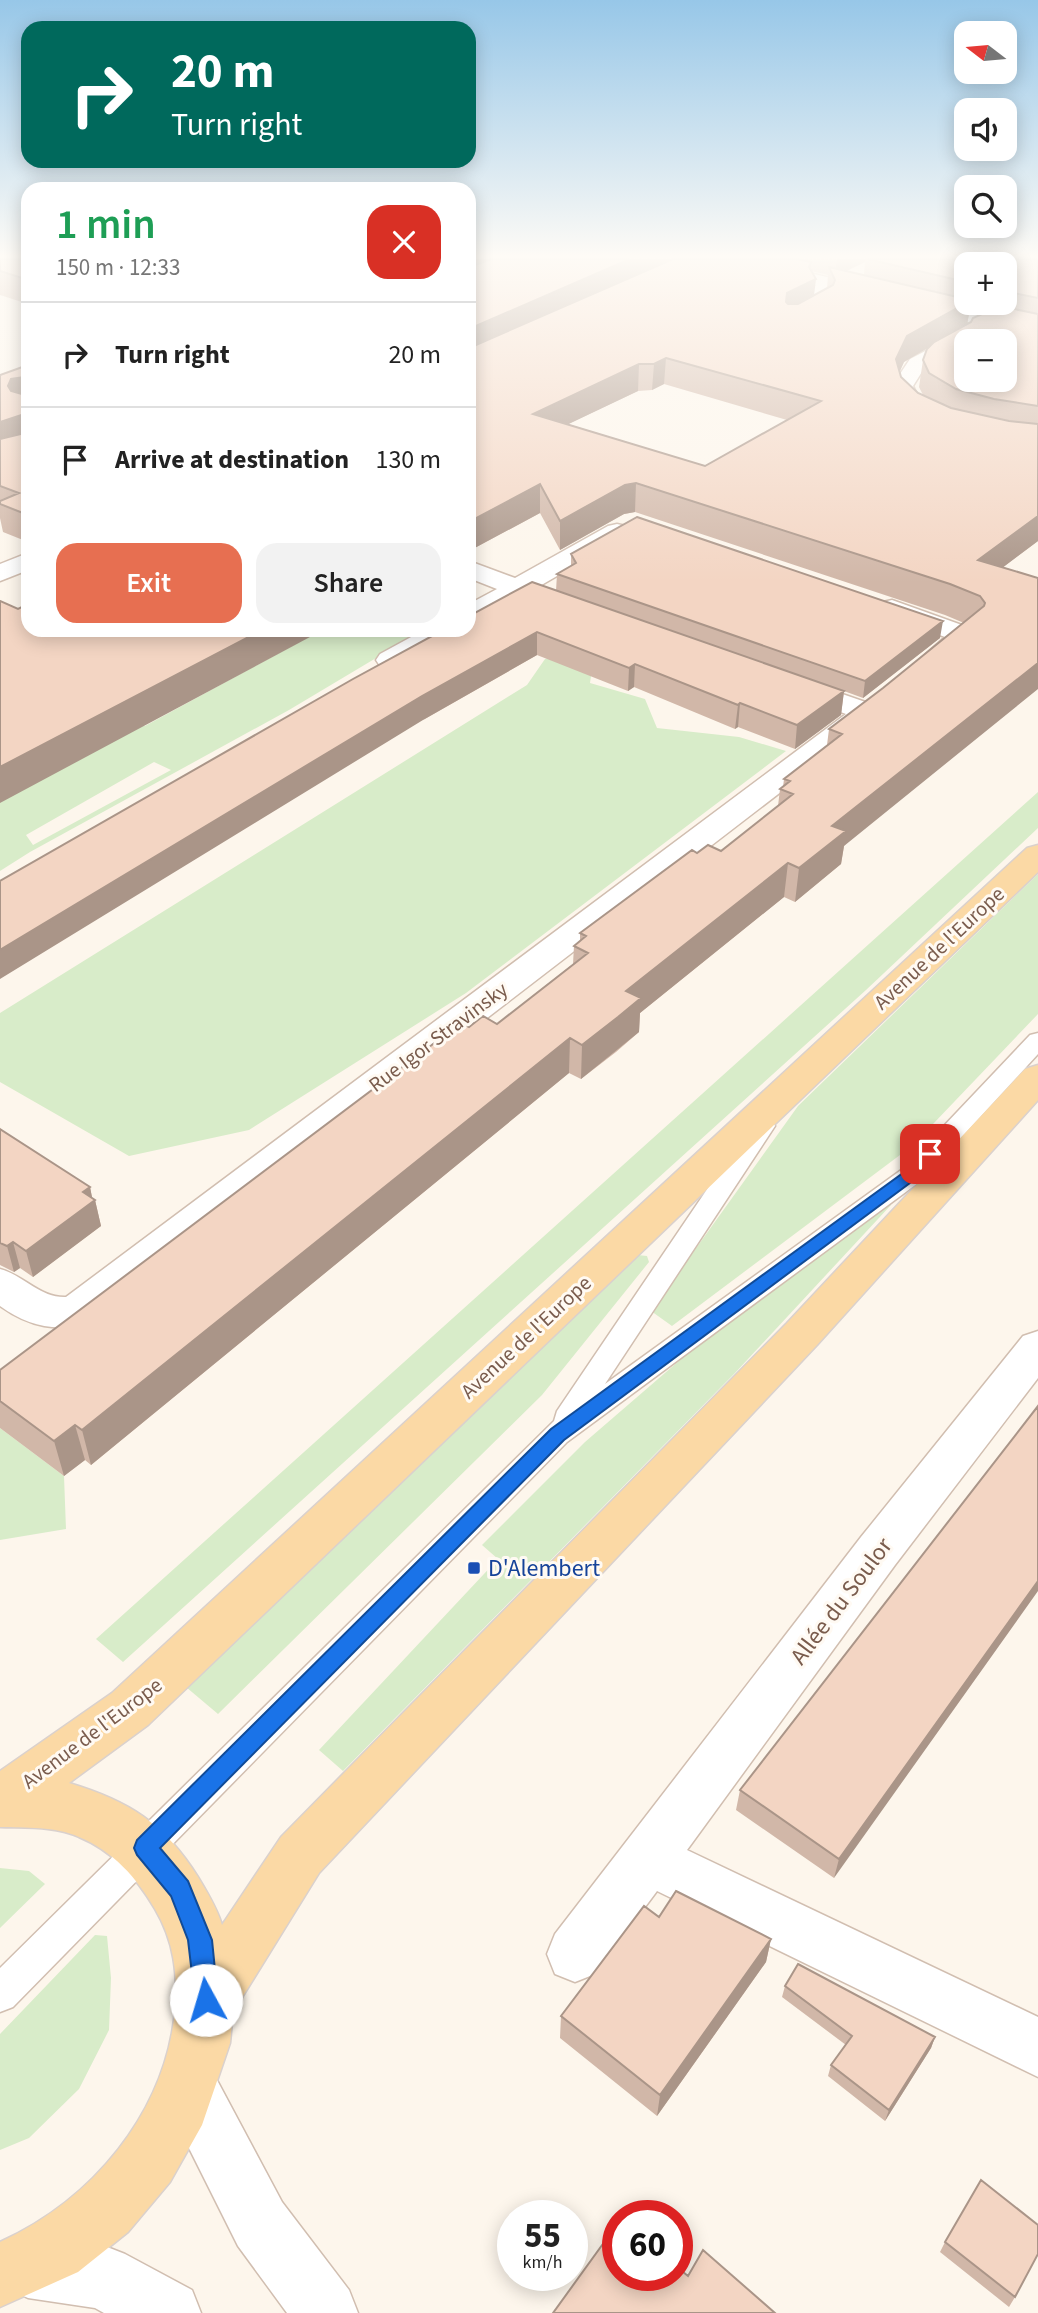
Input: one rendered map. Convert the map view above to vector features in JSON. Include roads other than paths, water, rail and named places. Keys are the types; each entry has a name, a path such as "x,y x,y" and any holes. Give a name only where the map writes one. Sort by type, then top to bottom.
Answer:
{"main road":[{"name":"Avenue de l'Europe","path":"0,1802 131,1709 1038,855"},
{"path":"206,2000 300,1855 802,1334 1038,1077"},
{"path":"0,1802 54,1805 103,1820 145,1848 180,1889 200,1940 206,2000 202,2043 190,2088 152,2158 97,2219 14,2270"}],"street":[{"path":"913,367 905,378 905,392 911,404 928,416 982,435 1038,443"},
{"path":"476,611 634,522"},
{"path":"0,573 21,564"},
{"path":"476,572 600,616"},
{"path":"863,598 964,635 910,678"},
{"path":"371,671 431,637"},
{"name":"Rue Igor Stravinsky","path":"0,1284 40,1312 56,1315 77,1311 878,703 762,675"},
{"name":"Allée du Soulor","path":"575,1954 878,1550 1038,1347"},
{"path":"648,1859 1038,2048"},
{"path":"190,2088 260,2224 326,2313"},
{"path":"14,2270 102,2277 169,2313"}],"lane":[{"path":"0,1994 557,1434 913,1174 1038,1040"},
{"path":"557,1434 785,1092"}],"place":[{"name":"D'Alembert","path":"474,1568"}]}
